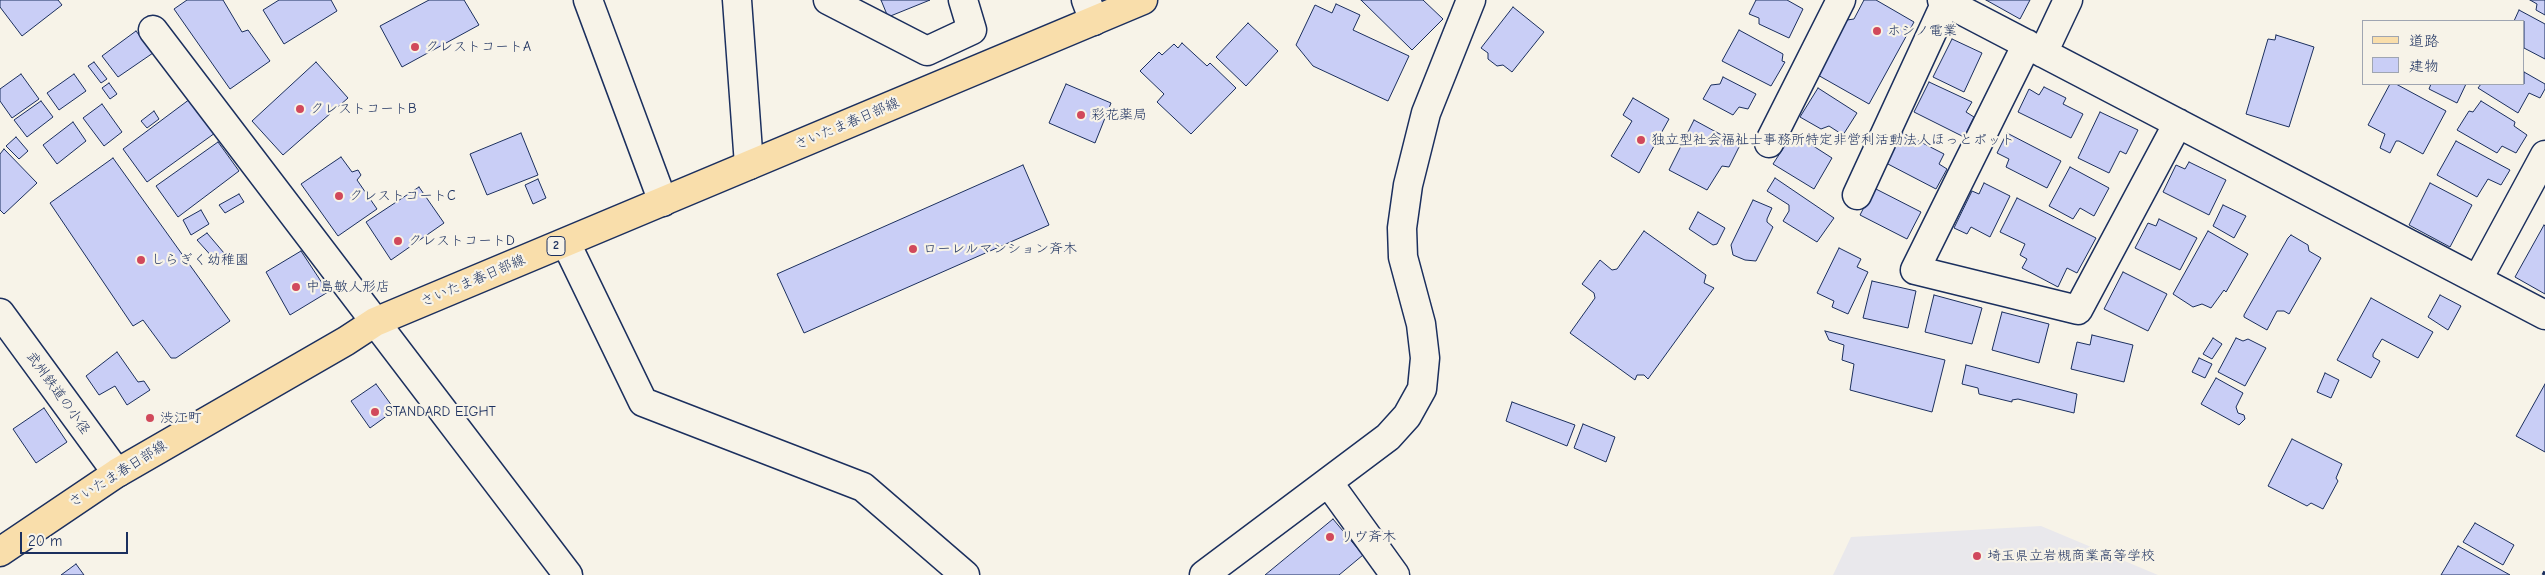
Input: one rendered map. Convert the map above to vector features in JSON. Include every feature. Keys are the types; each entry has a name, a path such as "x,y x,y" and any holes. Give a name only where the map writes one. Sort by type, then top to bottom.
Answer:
{"main road":[{"name":"さいたま春日部線","path":"0,552 117,473 338,346 375,322 749,165 1090,10 1143,0"}],"street":[{"path":"588,0 663,202"},
{"path":"737,0 749,165"},
{"path":"828,0 927,51 972,30 963,0"},
{"path":"1204,575 1388,437 1408,416 1422,388 1425,358 1421,324 1403,257 1402,228 1408,185 1426,113 1471,0"},
{"path":"1769,143 1841,0"},
{"path":"2068,0 2035,48 1915,270 2078,310 2178,123"},
{"path":"1857,195 1944,1 2545,315"},
{"path":"153,30 568,575"},
{"path":"2478,279 2545,155"},
{"path":"566,242 643,402 863,487 965,575"},
{"name":"武州鉄道の小径","path":"0,313 117,473"},
{"path":"1328,482 1395,575"}],"path":[{"path":"2543,575 2545,571"}],"shaded area":[{"name":"埼玉県立岩槻商業高等学校","path":"2041,526 2158,575 1833,575 1851,537"}],"building":[{"path":"0,0 58,0 62,5 22,36 0,7"},
{"path":"187,0 223,0 242,32 248,30 270,61 230,89 174,9"},
{"path":"279,0 331,0 337,11 284,44 263,10"},
{"name":"クレストコートA","path":"429,0 464,0 479,25 402,67 380,26"},
{"path":"881,0 930,0 888,17"},
{"path":"1361,0 1423,0 1443,19 1412,50"},
{"path":"1756,0 1787,0 1803,9 1789,38 1759,24 1759,18 1749,14"},
{"path":"1864,0 1876,0 1914,22 1869,104 1816,74 1847,20 1854,19"},
{"path":"1986,0 2030,0 2020,19"},
{"path":"2530,0 2545,0 2545,15 2536,10 2537,4"},
{"path":"1336,4 1360,15 1353,30 1409,56 1388,101 1313,66 1296,45 1315,5 1332,13"},
{"path":"1513,7 1544,32 1512,72 1503,65 1497,66 1488,59 1488,53 1481,48"},
{"path":"2519,10 2545,24 2545,59 2525,49 2525,20 2514,20"},
{"path":"1248,23 1278,51 1246,86 1216,57"},
{"path":"1739,30 1783,54 1782,61 1785,62 1771,86 1722,61"},
{"path":"136,31 153,53 118,77 102,56"},
{"path":"2276,35 2314,47 2289,127 2246,114 2268,39 2275,40"},
{"path":"1952,39 1982,53 1964,92 1933,77"},
{"path":"1182,43 1207,66 1210,63 1236,88 1191,134 1157,102 1164,94 1140,71 1159,52 1162,55 1174,44 1178,48"},
{"path":"94,62 107,79 101,83 88,66"},
{"name":"クレストコートB","path":"316,62 348,98 283,155 252,121"},
{"path":"2525,73 2545,84 2545,89 2540,98 2529,93 2518,113 2478,88 2480,85 2525,85"},
{"path":"21,74 39,99 12,118 0,101 0,89"},
{"path":"74,74 86,91 59,110 47,93"},
{"path":"1723,77 1756,94 1748,109 1739,107 1733,115 1703,99 1711,85 1720,84"},
{"path":"1929,82 1972,102 1966,112 1974,117 1964,137 1914,112"},
{"path":"109,83 117,94 110,99 102,88"},
{"path":"1066,84 1111,103 1095,143 1049,123"},
{"path":"2389,85 2398,85 2446,111 2423,154 2399,141 2396,141 2390,153 2380,148 2385,134 2368,125"},
{"path":"2431,85 2466,85 2457,103 2429,89"},
{"path":"2044,87 2066,98 2063,104 2083,114 2071,138 2018,112 2029,89 2039,95"},
{"path":"1818,88 1857,113 1843,135 1829,126 1821,129 1800,117"},
{"path":"1633,98 1669,119 1639,173 1611,156 1632,121 1623,115"},
{"path":"190,99 215,133 147,182 123,149"},
{"path":"41,101 53,117 27,137 14,120"},
{"path":"2481,101 2515,122 2514,126 2527,135 2516,153 2502,146 2497,153 2457,130 2469,111 2473,112"},
{"path":"102,104 122,132 104,146 83,118"},
{"path":"154,111 159,119 147,128 141,121"},
{"path":"2100,112 2138,130 2126,154 2120,151 2109,173 2078,158"},
{"path":"1694,120 1740,145 1729,167 1722,166 1707,190 1669,170"},
{"path":"73,122 86,141 57,164 43,145"},
{"path":"1901,132 1944,154 1939,164 1947,169 1936,189 1886,163"},
{"path":"521,133 538,175 487,195 470,154"},
{"path":"1793,133 1832,158 1814,189 1773,164"},
{"path":"2007,133 2061,161 2047,188 2006,167 2009,159 1997,153"},
{"path":"16,137 28,151 19,159 6,146"},
{"path":"2456,141 2510,170 2501,185 2488,179 2477,197 2437,175"},
{"path":"218,142 239,171 178,217 156,186"},
{"path":"4,149 37,183 4,214 0,210 0,154"},
{"name":"クレストコートC","path":"341,157 352,172 358,170 361,175 357,180 377,209 338,236 301,184"},
{"path":"113,158 230,321 176,358 171,358 143,320 133,326 50,203"},
{"path":"2189,162 2226,180 2209,215 2163,192 2176,165 2185,169"},
{"name":"ローレルマンション斉木","path":"1023,165 1049,225 804,333 777,274"},
{"path":"2070,167 2109,188 2094,216 2080,208 2073,219 2049,206"},
{"path":"1775,178 1834,218 1817,242 1783,221 1789,211 1789,205 1767,191"},
{"path":"538,179 546,198 533,204 525,185"},
{"path":"1984,183 2010,196 1990,237 1971,227 1967,234 1954,228 1972,191 1979,194"},
{"path":"2430,183 2472,205 2450,247 2409,225"},
{"name":"クレストコートD","path":"419,187 444,223 391,260 366,222"},
{"path":"1874,188 1921,212 1907,239 1860,215"},
{"path":"239,194 244,202 225,213 219,205"},
{"path":"2017,198 2096,238 2077,273 2067,268 2058,287 2022,268 2027,259 2020,255 2025,244 2000,232"},
{"path":"1753,200 1772,208 1767,222 1773,227 1756,261 1745,260 1733,255 1731,245"},
{"path":"2223,205 2246,216 2234,238 2213,226"},
{"path":"201,210 209,224 191,235 183,220"},
{"path":"1698,212 1725,228 1717,244 1713,245 1689,229"},
{"path":"2159,219 2197,238 2180,270 2135,248 2148,223 2156,226"},
{"path":"2545,226 2545,294 2515,277"},
{"path":"1644,231 1706,275 1704,283 1714,288 1648,379 1644,375 1637,375 1635,380 1570,333 1595,298 1594,293 1582,284 1600,260 1612,270 1617,269"},
{"path":"2208,231 2248,254 2226,292 2224,290 2211,308 2202,304 2193,307 2173,294"},
{"path":"207,233 224,253 215,260 197,240"},
{"path":"2291,235 2308,245 2309,251 2321,258 2289,314 2284,311 2277,311 2267,330 2244,317 2244,315"},
{"path":"1839,248 1861,259 1857,267 1868,272 1848,314 1832,307 1834,301 1817,293"},
{"path":"301,251 328,292 290,315 266,272"},
{"path":"2123,272 2167,294 2148,331 2104,309"},
{"path":"1872,281 1916,291 1908,328 1863,318"},
{"path":"1934,295 1982,308 1972,344 1925,332"},
{"path":"2440,295 2461,306 2448,330 2428,317"},
{"path":"2371,298 2433,332 2418,358 2382,339 2373,354 2373,357 2380,361 2371,378 2337,360"},
{"path":"2002,312 2049,324 2039,363 1992,350"},
{"path":"1825,331 1945,360 1932,412 1850,390 1854,364 1842,360 1844,345 1829,340"},
{"path":"2092,335 2133,345 2124,382 2071,369 2077,342 2090,345"},
{"path":"2213,338 2222,344 2212,359 2203,354"},
{"path":"2236,338 2243,341 2248,339 2266,348 2245,386 2218,372"},
{"path":"117,352 138,382 144,381 150,390 127,405 115,386 99,395 86,376"},
{"path":"2199,358 2212,364 2205,378 2192,372"},
{"path":"1966,365 2077,394 2074,413 2018,399 2012,400 2012,402 1979,394 1978,388 1962,384"},
{"path":"2325,373 2339,380 2331,398 2317,392"},
{"path":"2216,378 2243,393 2236,407 2238,413 2244,415 2245,419 2239,425 2201,404"},
{"path":"376,384 395,410 370,428 351,401"},
{"path":"2545,384 2545,452 2516,436"},
{"path":"1512,402 1575,425 1567,446 1506,421"},
{"path":"44,408 67,442 36,463 13,429"},
{"path":"1583,424 1615,437 1606,462 1574,448"},
{"path":"2292,439 2342,464 2336,478 2338,481 2323,509 2311,503 2307,506 2268,486"},
{"name":"リヴ斉木","path":"1333,519 1363,555 1339,575 1265,575"},
{"path":"2475,523 2514,545 2503,565 2463,542"},
{"path":"2458,546 2510,575 2441,575"},
{"path":"76,564 84,575 61,575"}],"place":[{"name":"ホシノ電業","path":"1877,31"},
{"name":"クレストコートA","path":"415,47"},
{"name":"クレストコートB","path":"300,109"},
{"name":"彩花薬局","path":"1081,115"},
{"name":"独立型社会福祉士事務所特定非営利活動法人ほっとポット","path":"1641,140"},
{"name":"クレストコートC","path":"339,196"},
{"name":"クレストコートD","path":"398,241"},
{"name":"ローレルマンション斉木","path":"913,249"},
{"name":"しらぎく幼稚園","path":"141,260"},
{"name":"中島敏人形店","path":"296,287"},
{"name":"STANDARD EIGHT","path":"375,412"},
{"name":"渋江町","path":"150,418"},
{"name":"リヴ斉木","path":"1330,537"},
{"name":"埼玉県立岩槻商業高等学校","path":"1977,556"}]}
